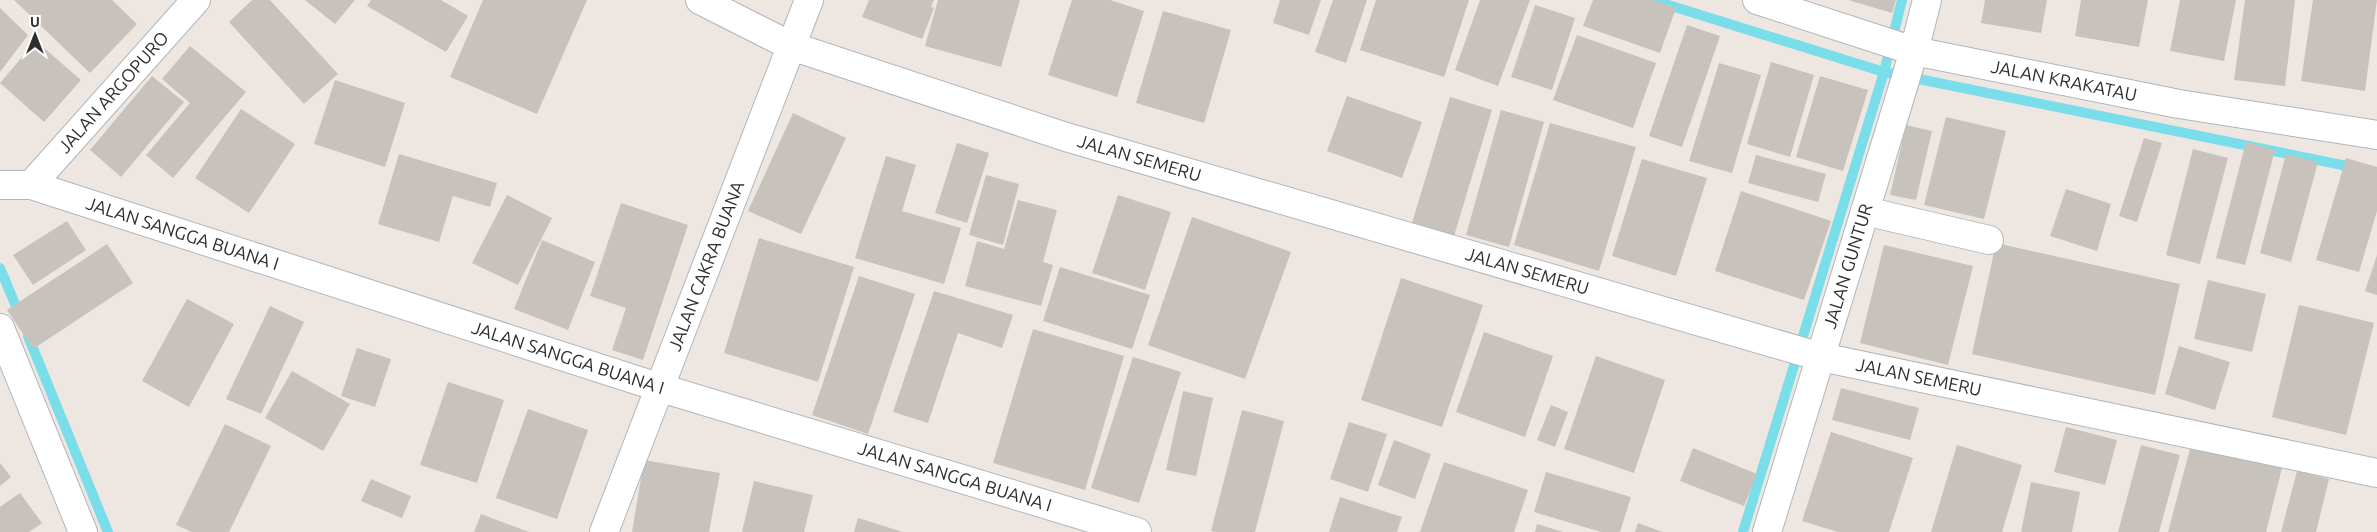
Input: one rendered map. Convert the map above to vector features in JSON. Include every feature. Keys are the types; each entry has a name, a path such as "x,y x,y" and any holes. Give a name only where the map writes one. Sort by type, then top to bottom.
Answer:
{"street":[{"name":"JALAN ARGOPURO","path":"31,185 196,0"},
{"name":"JALAN SEMERU","path":"700,0 791,46 1066,137 1821,357 2377,473"},
{"name":"JALAN CAKRA BUANA","path":"604,532 809,0"},
{"name":"JALAN KRAKATAU","path":"1757,0 1914,51 2180,104 2377,136"},
{"name":"JALAN GUNTUR","path":"1767,532 1914,51 1927,0"},
{"name":"JALAN SANGGA BUANA I","path":"0,185 31,185 661,388 1137,532"},
{"path":"1865,211 1989,240"},
{"path":"0,328 7,368 83,532"}],"building":[{"path":"14,0 112,0 137,24 90,73"},
{"path":"252,0 270,0 338,74 304,104 229,22"},
{"path":"305,0 355,0 335,24"},
{"path":"371,0 441,0 468,16 446,52 367,6"},
{"path":"483,0 587,0 537,114 450,77"},
{"path":"869,0 934,0 931,7 934,8 922,39 862,17"},
{"path":"938,0 1020,0 1001,67 925,46"},
{"path":"1072,0 1110,0 1144,11 1117,97 1048,75"},
{"path":"1280,0 1321,0 1309,35 1273,23"},
{"path":"1333,0 1367,0 1346,63 1315,52"},
{"path":"1376,0 1469,0 1444,77 1360,50"},
{"path":"1480,0 1530,0 1498,86 1455,70"},
{"path":"1593,0 1654,0 1676,8 1660,53 1583,26"},
{"path":"1848,0 1896,0 1892,13"},
{"path":"1985,0 2047,0 2041,33 1981,23"},
{"path":"2081,0 2148,0 2139,47 2075,36"},
{"path":"2180,0 2236,0 2224,61 2170,51"},
{"path":"2245,0 2295,0 2285,86 2234,80"},
{"path":"2313,0 2377,0 2365,91 2301,81"},
{"path":"1535,5 1575,18 1552,90 1511,77"},
{"path":"0,8 28,35 0,72"},
{"path":"1163,11 1231,30 1204,123 1136,103"},
{"path":"1687,25 1720,36 1682,147 1649,136"},
{"path":"1577,35 1656,63 1633,128 1553,100"},
{"path":"36,41 81,80 44,122 0,83"},
{"path":"190,46 246,92 173,178 146,155 190,103 162,79"},
{"path":"1771,62 1814,75 1790,157 1747,144"},
{"path":"1719,63 1761,75 1732,173 1689,161"},
{"path":"152,76 184,102 121,177 90,150"},
{"path":"1820,76 1868,90 1843,171 1796,157"},
{"path":"335,80 405,103 385,167 314,144"},
{"path":"1347,96 1422,122 1402,178 1327,151"},
{"path":"1450,97 1492,110 1454,236 1412,223"},
{"path":"241,109 295,144 249,213 195,178"},
{"path":"1501,110 1544,122 1509,247 1466,235"},
{"path":"793,113 846,138 801,234 748,211"},
{"path":"1946,117 2006,131 1984,219 1924,205"},
{"path":"1550,123 1636,147 1599,271 1514,245"},
{"path":"1906,125 1932,131 1916,200 1890,195"},
{"path":"2144,138 2162,143 2137,222 2119,216"},
{"path":"2246,142 2275,150 2245,265 2216,258"},
{"path":"957,143 989,153 967,223 935,213"},
{"path":"2193,149 2228,158 2200,264 2166,255"},
{"path":"399,154 497,183 490,207 453,196 439,242 378,224"},
{"path":"2286,154 2318,162 2291,262 2260,253"},
{"path":"1756,155 1826,174 1818,202 1748,183"},
{"path":"886,156 916,165 902,211 961,228 944,284 855,258"},
{"path":"2346,158 2377,167 2377,211 2359,272 2316,260"},
{"path":"1642,159 1707,178 1676,276 1612,256"},
{"path":"986,175 1019,184 1003,245 969,235"},
{"path":"2066,189 2111,204 2097,251 2050,236"},
{"path":"1741,191 1831,221 1804,300 1715,271"},
{"path":"507,195 552,218 518,285 472,263"},
{"path":"1118,195 1171,212 1145,290 1092,273"},
{"path":"1018,200 1057,210 1043,262 1053,265 1041,306 965,286 977,241 1004,249"},
{"path":"621,203 688,225 643,360 612,350 626,308 590,296"},
{"path":"1192,217 1291,252 1245,379 1148,345"},
{"path":"67,221 86,250 33,285 13,255"},
{"path":"759,238 854,267 818,382 724,353"},
{"path":"542,240 595,262 568,330 514,309"},
{"path":"1996,243 2180,284 2155,395 1972,354"},
{"path":"107,244 133,283 33,349 7,310"},
{"path":"1884,245 1973,266 1948,365 1860,343"},
{"path":"2377,255 2377,295 2365,291"},
{"path":"1060,267 1150,295 1132,349 1043,321"},
{"path":"859,276 915,294 868,434 812,415"},
{"path":"1401,278 1483,305 1442,427 1361,400"},
{"path":"2208,280 2266,294 2252,352 2194,339"},
{"path":"934,291 1013,315 1002,348 958,333 928,423 893,412"},
{"path":"187,299 234,324 189,407 142,381"},
{"path":"2299,305 2374,323 2346,435 2272,417"},
{"path":"270,306 304,322 261,414 226,399"},
{"path":"1033,329 1124,356 1085,490 993,463"},
{"path":"1484,332 1553,356 1525,437 1456,412"},
{"path":"2179,346 2230,362 2215,410 2165,394"},
{"path":"357,348 391,359 375,407 341,396"},
{"path":"1596,356 1665,380 1634,473 1564,449"},
{"path":"1133,357 1181,372 1139,503 1091,488"},
{"path":"292,371 350,404 323,451 265,418"},
{"path":"448,382 504,400 477,483 420,465"},
{"path":"1841,388 1919,408 1910,440 1832,420"},
{"path":"1183,391 1213,398 1196,476 1166,470"},
{"path":"1551,405 1568,412 1555,447 1537,440"},
{"path":"528,409 588,430 557,519 496,498"},
{"path":"1242,410 1284,421 1255,532 1211,531"},
{"path":"1349,422 1387,434 1368,492 1330,479"},
{"path":"225,424 271,446 229,532 192,532 176,525"},
{"path":"2066,427 2117,440 2105,485 2054,472"},
{"path":"1831,432 1913,458 1889,532 1838,532 1802,521"},
{"path":"1394,440 1431,454 1415,499 1378,485"},
{"path":"1957,445 2022,465 2002,532 1931,532"},
{"path":"2141,445 2180,455 2159,532 2118,532"},
{"path":"2191,445 2282,468 2266,532 2168,532"},
{"path":"1693,448 1757,474 1744,506 1680,481"},
{"path":"644,460 720,473 709,532 632,532"},
{"path":"1444,462 1528,490 1514,532 1420,532"},
{"path":"0,463 11,477 0,486"},
{"path":"2297,471 2329,479 2316,532 2281,532"},
{"path":"1546,472 1631,497 1620,532 1601,532 1534,512"},
{"path":"371,479 411,496 402,518 361,501"},
{"path":"754,481 813,495 804,532 742,532"},
{"path":"2031,482 2080,492 2072,532 2021,532"},
{"path":"20,493 42,523 29,532 0,532 0,507"},
{"path":"1340,497 1402,517 1397,532 1329,532"},
{"path":"481,514 529,532 474,532"},
{"path":"858,518 903,532 854,532"},
{"path":"1638,523 1663,532 1635,532"},
{"path":"1537,524 1563,532 1535,532"}],"waterway":[{"path":"1652,0 1884,72 2377,172"},
{"path":"1743,532 1884,72 1902,0"},
{"path":"0,268 20,316"},
{"path":"28,336 108,532"}]}
